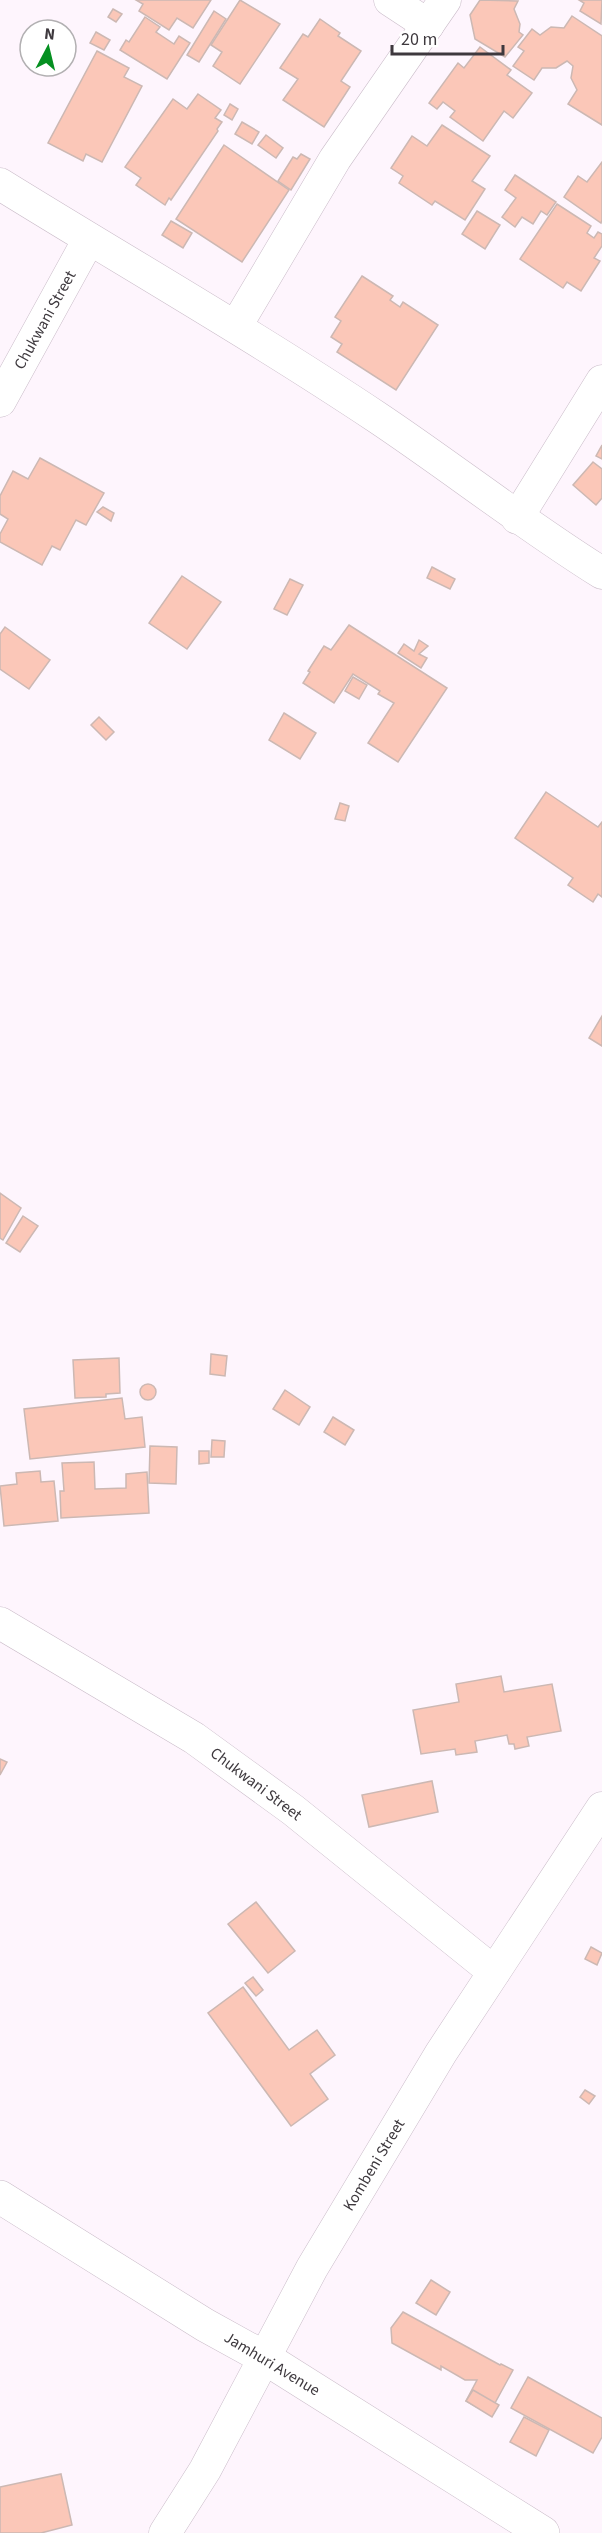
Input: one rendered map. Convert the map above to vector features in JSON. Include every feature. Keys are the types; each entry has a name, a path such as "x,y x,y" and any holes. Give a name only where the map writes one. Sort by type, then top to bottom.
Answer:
{"street":[{"path":"236,326 335,159 437,13 390,0"},
{"path":"0,184 236,326 380,419 517,518 602,573"},
{"name":"Chukwani Street","path":"0,401 89,239"},
{"path":"517,518 602,381"},
{"name":"Chukwani Street","path":"0,1623 194,1737 292,1810 494,1971"},
{"name":"Kombeni Street","path":"165,2533 205,2470 312,2268 441,2054 602,1808"},
{"name":"Jamhuri Avenue","path":"0,2197 205,2325 266,2358 543,2533"}],"building":[{"path":"136,0 211,0 193,28 177,18 169,30 139,11 143,4"},
{"path":"240,0 280,24 240,84 213,66 222,52 211,45"},
{"path":"480,0 518,1 514,9 520,24 519,32 523,35 505,57 475,39 470,15"},
{"path":"579,0 602,0 601,24 580,11 584,3"},
{"path":"113,9 122,14 116,22 108,17"},
{"path":"214,11 226,19 199,62 187,55"},
{"path":"572,16 602,36 602,125 568,104 577,90 571,78 573,66 567,61 556,68 542,68 534,80 513,66 524,51 518,47 532,29 540,35 551,27 564,28"},
{"path":"145,17 160,27 156,32 174,44 179,36 190,43 167,79 120,50 126,40 129,42"},
{"path":"320,19 340,33 338,36 361,51 341,81 350,87 324,127 283,100 298,79 280,68 303,34 308,37"},
{"path":"96,32 110,40 104,50 90,43"},
{"path":"480,47 511,70 507,75 532,93 513,118 504,111 483,141 450,117 455,111 443,102 437,109 429,103 458,63 464,68"},
{"path":"97,51 129,68 124,77 142,86 102,162 86,154 83,161 48,143"},
{"path":"198,94 221,110 215,118 222,122 171,200 169,198 165,205 136,185 141,178 125,167 173,99 187,109"},
{"path":"230,104 238,109 232,120 224,115"},
{"path":"242,122 259,132 252,144 235,134"},
{"path":"442,125 490,156 472,181 485,189 465,220 435,201 432,205 399,183 403,176 391,168 412,136 427,146"},
{"path":"266,135 283,148 276,158 258,145"},
{"path":"224,145 289,190 242,262 176,219"},
{"path":"301,154 310,159 291,190 278,181 293,157 297,159"},
{"path":"602,162 601,223 564,197 578,176 587,182"},
{"path":"515,175 556,202 547,215 541,211 533,224 522,217 515,227 502,217 516,198 505,190"},
{"path":"557,204 591,226 587,233 594,238 598,232 602,234 602,246 594,258 600,261 581,291 567,282 563,288 520,259"},
{"path":"477,211 500,225 485,249 462,234"},
{"path":"171,221 192,233 183,248 162,235"},
{"path":"362,276 393,296 390,300 400,307 403,302 438,325 396,390 337,352 342,344 331,337 341,321 335,317"},
{"path":"602,445 602,459 596,456"},
{"path":"40,458 104,493 86,525 76,520 60,550 52,546 42,565 0,542 0,534 8,519 0,514 0,496 13,471 28,479"},
{"path":"593,462 602,469 602,498 596,505 573,485"},
{"path":"103,507 114,513 111,521 97,512"},
{"path":"432,567 455,579 450,589 427,578"},
{"path":"182,576 221,602 187,649 149,623"},
{"path":"290,579 303,585 287,615 274,609"},
{"path":"349,625 447,688 398,762 368,743 394,703 378,694 380,691 353,674 334,703 303,683 324,646 331,650"},
{"path":"5,627 50,660 29,689 0,669 0,634"},
{"path":"419,640 428,646 419,654 427,658 421,668 398,653 404,644 414,651"},
{"path":"353,677 367,685 359,699 345,691"},
{"path":"284,713 316,733 300,759 269,740"},
{"path":"99,717 114,732 106,740 91,725"},
{"path":"546,792 598,827 602,822 602,897 598,894 593,902 568,885 573,878 515,838"},
{"path":"340,803 349,806 345,821 335,819"},
{"path":"602,1016 602,1046 589,1038"},
{"path":"0,1193 21,1208 3,1240 0,1238"},
{"path":"23,1216 38,1226 20,1252 6,1243"},
{"path":"211,1354 227,1356 225,1376 210,1374"},
{"path":"119,1358 120,1393 106,1394 106,1397 75,1398 73,1360"},
{"path":"148,1384 156,1392 148,1400 140,1392"},
{"path":"285,1390 310,1407 299,1425 273,1409"},
{"path":"122,1398 125,1419 142,1417 145,1447 30,1459 24,1409"},
{"path":"333,1417 354,1430 345,1445 324,1432"},
{"path":"212,1440 225,1441 224,1457 211,1457"},
{"path":"150,1446 177,1447 176,1484 149,1483"},
{"path":"199,1451 209,1451 209,1463 199,1464"},
{"path":"94,1462 95,1489 126,1488 126,1474 147,1472 149,1513 61,1518 60,1491 64,1491 62,1463"},
{"path":"40,1471 41,1482 54,1481 58,1521 4,1526 0,1486 17,1484 16,1473"},
{"path":"501,1676 504,1692 552,1684 561,1731 527,1737 529,1746 515,1749 514,1744 509,1744 507,1735 475,1741 477,1752 456,1755 455,1749 421,1754 413,1710 459,1702 456,1684"},
{"path":"0,1759 7,1762 0,1775"},
{"path":"432,1781 438,1812 369,1827 362,1795"},
{"path":"256,1902 295,1951 268,1973 228,1924"},
{"path":"591,1947 602,1953 597,1965 585,1959"},
{"path":"253,1977 263,1990 256,1996 245,1983"},
{"path":"243,1987 289,2050 317,2030 335,2055 310,2074 328,2099 291,2126 208,2013"},
{"path":"585,2090 595,2096 589,2104 580,2097"},
{"path":"431,2280 450,2292 436,2315 416,2303"},
{"path":"403,2312 513,2370 489,2414 466,2401 477,2380 465,2380 441,2366 441,2370 392,2343 391,2328"},
{"path":"528,2377 602,2418 602,2437 593,2453 511,2408"},
{"path":"473,2390 499,2405 492,2417 466,2401"},
{"path":"524,2417 549,2430 536,2456 510,2442"},
{"path":"61,2474 72,2525 41,2533 0,2533 0,2487"}]}
